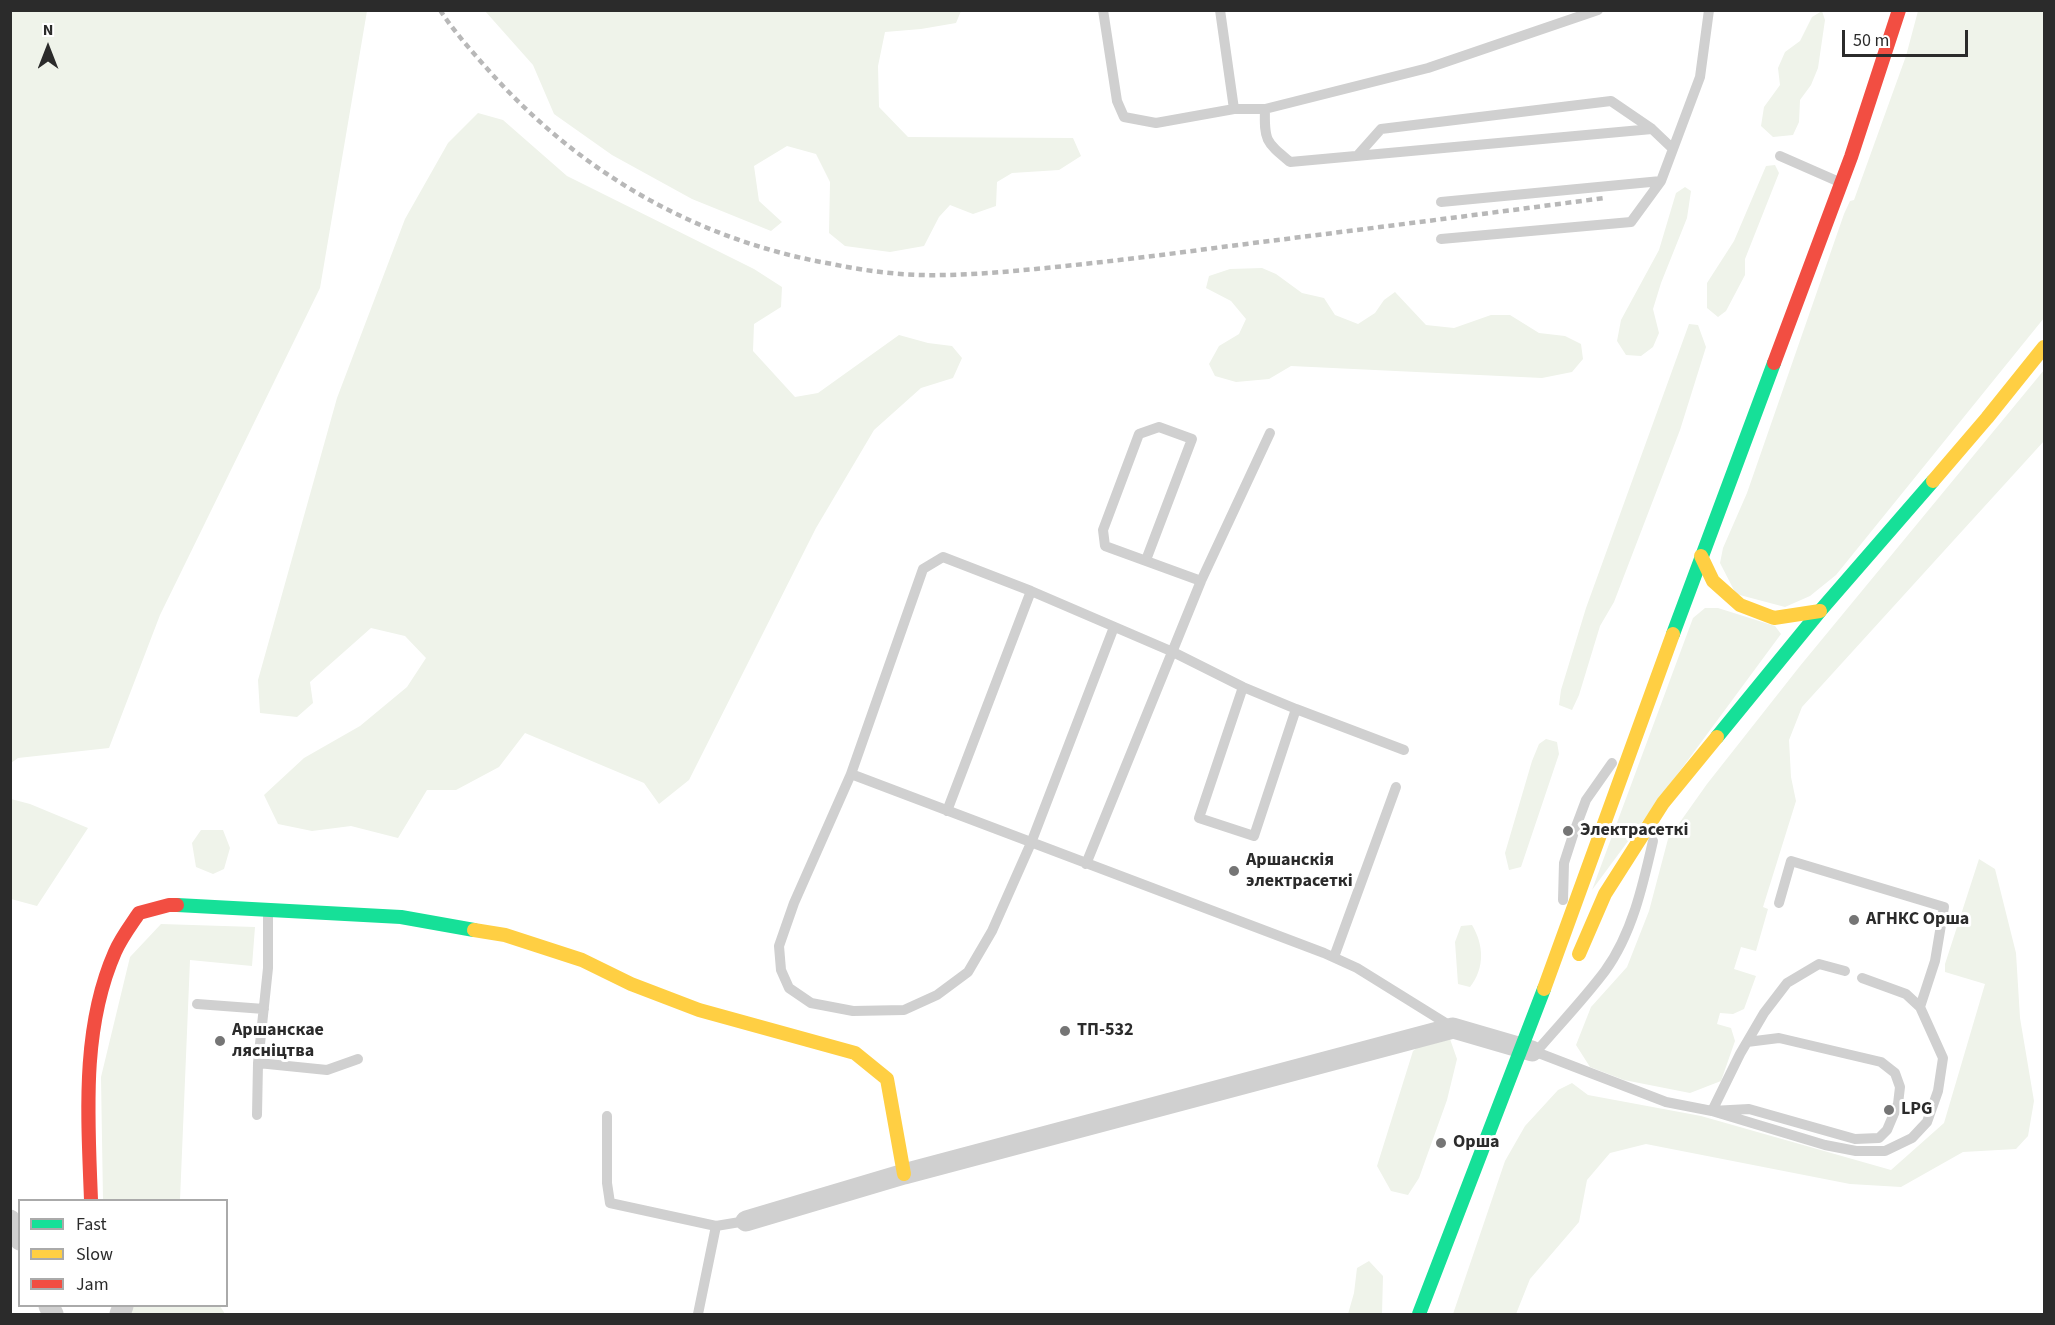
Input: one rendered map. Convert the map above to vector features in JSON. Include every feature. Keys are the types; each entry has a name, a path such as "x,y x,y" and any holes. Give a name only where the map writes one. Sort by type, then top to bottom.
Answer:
{"main road":[{"path":"1529,1054 1544,989 1561,941 1886,56 1899,10"},
{"path":"1574,966 1605,894 1663,803 1820,611 1987,418 2044,347"},
{"path":"1701,556 1713,582 1740,605 1774,618 1820,611"},
{"path":"91,1199 87,1102 96,1010 115,951 139,913 169,905 401,917 505,935 582,960 631,984 699,1011 855,1053 887,1079 904,1174"},
{"path":"1419,1314 1529,1054 1558,1007"},
{"path":"1433,1314 1450,1271"}],"street":[{"path":"746,1221 904,1174 1453,1028 1529,1054"},
{"path":"10,1220 18,1236"}],"lane":[{"path":"1103,10 1117,101 1124,117 1156,123 1234,109 1265,109 1428,68 1598,10"},
{"path":"1220,10 1234,109"},
{"path":"1441,239 1631,222 1661,181 1700,76 1709,10"},
{"path":"1357,156 1382,129 1611,101 1652,129 1673,149"},
{"path":"1265,109 1265,129 1270,145 1290,162 1652,129"},
{"path":"1780,156 1840,182"},
{"path":"1441,202 1661,181"},
{"path":"1146,560 1192,439 1160,427 1139,434 1103,530 1105,546 1201,582"},
{"path":"1086,864 1201,582 1270,433"},
{"path":"1114,627 1031,843 992,931 968,972 938,995 904,1010 853,1011 810,1004 789,988 781,970 779,946 803,881 851,774 923,569 943,557 1031,591 1173,652 1243,687 1404,750"},
{"path":"947,811 1031,591"},
{"path":"1243,687 1199,818 1254,836 1296,709"},
{"path":"1561,941 1564,863 1574,832 1586,800 1637,729"},
{"path":"851,774 1334,957 1357,968 1453,1028"},
{"path":"1334,957 1396,787"},
{"path":"1663,803 1641,893 1623,937 1606,970 1529,1054 1666,1102 1712,1111 1826,1145 1856,1151 1885,1151 1912,1138 1927,1122 1938,1091 1943,1058 1920,1006 1906,994 1862,978"},
{"path":"1779,903 1791,861 1944,907 1935,961 1920,1006"},
{"path":"257,1115 258,1063 268,968 268,909"},
{"path":"1712,1111 1764,1013 1788,983 1819,964 1845,971"},
{"path":"196,1004 264,1009"},
{"path":"1712,1111 1749,1109 1855,1139 1879,1137 1887,1130 1898,1104 1900,1087 1895,1073 1881,1062 1779,1038 1747,1042"},
{"path":"258,1063 327,1070 358,1059"},
{"path":"608,1116 607,1183 610,1203 716,1226 746,1221"},
{"path":"698,1314 716,1226"}],"shaded area":[{"path":"11,10 367,11 320,288 160,615 109,748 18,758 11,763"},
{"path":"485,11 961,11 956,23 885,32 878,66 879,107 908,137 1073,138 1081,156 1059,170 1012,173 997,182 996,206 973,214 950,205 939,217 924,246 890,252 845,246 829,233 830,182 816,154 787,146 754,166 759,201 782,222 771,231 692,199 612,155 554,114 533,65"},
{"path":"1822,11 1825,20 1818,68 1811,85 1800,100 1799,122 1793,135 1773,137 1761,126 1764,107 1780,85 1778,68 1785,52 1800,41 1812,17"},
{"path":"1918,11 2044,11 2044,318 1836,575 1810,596 1785,607 1736,594 1720,563 1723,548 1747,493 1844,214 1850,201 1854,200 1906,56"},
{"path":"478,113 503,120 567,176 754,269 782,287 781,307 754,324 753,351 795,397 818,393 899,335 928,343 952,346 962,358 953,378 921,388 874,430 816,528 689,780 659,804 644,783 525,733 499,767 456,790 427,790 398,838 351,826 312,831 278,824 264,795 304,758 360,726 407,687 426,658 405,636 371,628 310,682 313,703 297,717 260,713 258,680 337,398 405,219 448,143"},
{"path":"1775,165 1779,173 1745,259 1745,275 1726,311 1718,317 1707,308 1707,283 1734,241 1766,166"},
{"path":"1685,187 1691,191 1687,218 1653,309 1659,333 1653,347 1641,356 1626,355 1617,341 1621,320 1659,250 1676,193"},
{"path":"1262,268 1276,274 1302,293 1324,298 1335,315 1358,324 1375,313 1384,300 1395,292 1426,325 1454,328 1491,315 1510,315 1539,333 1565,336 1581,344 1583,359 1572,372 1542,378 1291,366 1269,379 1236,382 1215,376 1209,364 1219,346 1239,334 1246,319 1231,301 1206,288 1209,276 1230,269"},
{"path":"1689,324 1698,325 1706,347 1680,430 1614,602 1600,626 1579,695 1572,710 1559,705 1561,690 1586,608"},
{"path":"2044,370 2044,441 1802,707 1789,740 1791,777 1796,801 1763,907 1768,909 1756,951 1741,947 1734,969 1756,976 1744,1009 1733,1014 1720,1013 1717,1024 1731,1028 1735,1041 1721,1081 1690,1093 1624,1080 1590,1067 1576,1045 1591,1007 1627,967 1649,911 1668,839 1707,784 1800,666"},
{"path":"1705,608 1718,608 1775,626 1781,634 1592,890 1693,618"},
{"path":"1546,739 1557,742 1559,754 1521,867 1509,870 1505,853 1532,761 1539,744"},
{"path":"11,799 30,804 88,828 37,906 11,899"},
{"path":"201,830 223,830 230,848 224,869 213,874 196,867 192,843"},
{"path":"1979,859 1995,869 2016,953 2020,1018 2034,1101 2028,1136 2016,1149 1963,1152 1901,1187 1850,1184 1646,1144 1610,1153 1587,1180 1579,1222 1530,1279 1516,1314 1453,1314 1505,1161 1525,1126 1558,1090 1572,1083 1588,1095 1701,1116 1891,1170 1944,1123 1985,984 1945,972 1945,964"},
{"path":"161,924 255,927 252,966 190,960 180,1199 103,1199 101,1077 130,957"},
{"path":"1472,925 1479,940 1481,956 1478,972 1470,987 1458,984 1455,942 1461,926"},
{"path":"1432,1036 1450,1039 1457,1059 1447,1100 1419,1178 1408,1195 1391,1191 1377,1166 1413,1051"},
{"path":"1369,1261 1383,1276 1382,1314 1348,1314 1354,1293 1357,1268"},
{"path":"131,1307 221,1307 225,1314 129,1314"}],"railway":[{"path":"440,10 466,45 519,102 557,137 597,168 640,195 732,238 781,253 854,268 898,274 936,275 1030,269 1156,256 1604,198"}],"traffic: fast":[{"path":"1673,634 1774,363"},
{"path":"1717,737 1820,611 1933,481"},
{"path":"177,905 401,917 474,930"},
{"path":"1419,1314 1544,989"}],"traffic: slow":[{"path":"1933,481 2044,347"},
{"path":"1701,556 1713,581 1740,605 1774,618 1820,611"},
{"path":"1544,989 1673,634"},
{"path":"1579,954 1605,894 1663,803 1717,737"},
{"path":"474,930 505,935 582,960 631,984 699,1010 855,1053 887,1079 904,1174"}],"traffic: jam":[{"path":"1774,363 1851,157 1899,10"},
{"path":"91,1199 89,1074 96,1012 104,981 117,947 139,913 177,905"}],"place":[{"name":"Электрасеткі","path":"1568,831"},
{"name":"Аршанскія электрасеткі","path":"1234,871"},
{"name":"АГНКС Орша","path":"1854,920"},
{"name":"ТП-532","path":"1065,1031"},
{"name":"Аршанскае лясніцтва","path":"220,1041"},
{"name":"LPG","path":"1889,1110"},
{"name":"Орша","path":"1441,1143"}]}
